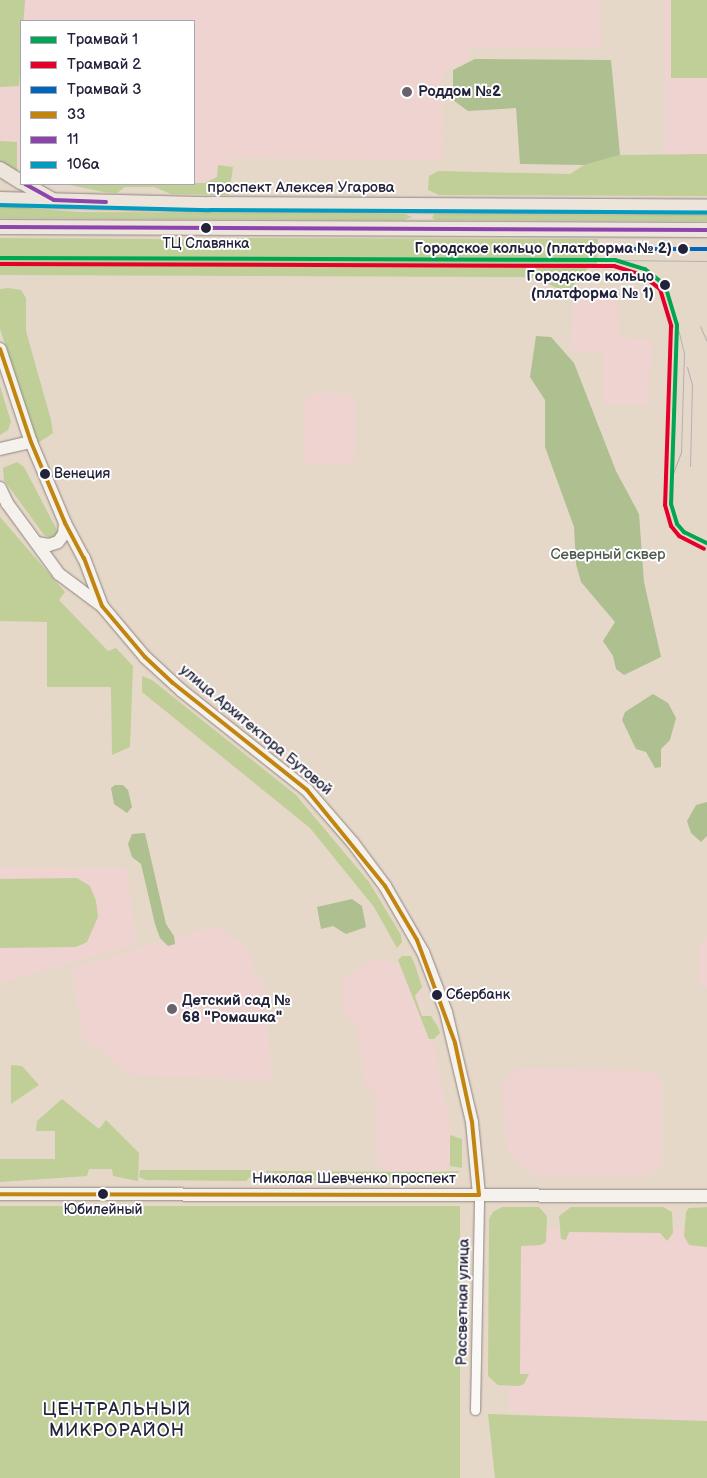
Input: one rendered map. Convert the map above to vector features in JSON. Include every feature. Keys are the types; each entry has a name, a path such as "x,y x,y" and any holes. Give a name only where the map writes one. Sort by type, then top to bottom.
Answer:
{"main road":[{"path":"0,169 20,181"},
{"path":"27,185 54,200"},
{"name":"проспект Алексея Угарова","path":"0,199 707,207"},
{"path":"422,205 423,228"},
{"path":"0,227 707,230"},
{"name":"улица Архитектора Бутовой","path":"0,349 31,442 65,522 84,558 102,606"},
{"path":"0,449 31,442"},
{"name":"улица Архитектора Бутовой","path":"0,488 4,504 37,543 59,574 102,606 145,657 173,683 307,790 354,843 385,886 423,952 446,1012 472,1122 479,1196"},
{"path":"37,543 48,545 58,542 64,534 65,522"},
{"name":"Николая Шевченко проспект","path":"0,1194 707,1196"}],"street":[{"name":"Рассветная улица","path":"475,1410 479,1196"}],"shaded area":[{"path":"23,0 601,0 602,48 470,48 470,58 445,70 443,80 442,160 230,158 227,172 188,189 195,185 195,20 20,20 20,168 0,157 0,60"},
{"path":"665,0 707,0 707,160 665,160"},
{"path":"574,299 611,299 618,305 619,337 652,341 648,404 603,404 604,353 571,351"},
{"path":"347,393 355,401 355,455 349,465 310,465 304,460 305,400 311,394"},
{"path":"0,868 127,868 136,944 0,983"},
{"name":"Детский сад № 68 \"Ромашка\"","path":"216,926 245,946 253,960 251,970 264,983 272,1080 131,1075 82,1036 72,968"},
{"path":"707,938 706,988 699,980 700,943"},
{"path":"377,959 409,967 430,1024 455,1154 438,1179 397,1179 377,1164 375,1094 364,1083 357,1025 342,1014 342,979"},
{"path":"517,1068 653,1071 662,1080 662,1162 650,1175 535,1176 508,1153 501,1083"},
{"path":"507,1228 707,1229 707,1428 595,1422 509,1411"}],"green space":[{"path":"0,0 25,0 24,20 20,20 19,86 0,87"},
{"path":"671,0 707,0 707,78 671,78"},
{"path":"475,59 611,60 620,155 584,165 520,164 516,108 468,111 453,100 453,70"},
{"path":"0,141 17,142 17,175 0,164"},
{"path":"707,154 707,196 439,195 428,190 429,176 438,171 570,174 584,165 620,155"},
{"path":"218,165 233,167 229,195 171,194 154,187 125,187 117,193 70,185 195,185 195,183 205,183 217,177"},
{"path":"0,206 80,212 405,214 412,217 404,220 0,218"},
{"path":"434,214 707,215 707,221 436,220 432,218"},
{"path":"0,238 183,239 193,249 218,250 221,241 236,238 598,239 597,265 588,268 567,293 538,279 522,277 0,275"},
{"path":"0,289 21,290 26,298 26,331 51,420 53,433 38,443 0,329"},
{"name":"Северный сквер","path":"536,336 551,337 574,363 616,471 639,514 644,582 661,657 624,675 616,669 613,656 603,641 615,622 581,582 576,564 574,527 545,447 545,400 530,377"},
{"path":"0,386 11,422 8,430 0,435"},
{"path":"17,462 24,467 57,530 56,537 51,538 44,535 4,480 3,468"},
{"path":"0,517 65,592 59,600 108,651 116,648 133,666 130,747 112,755 111,687 47,687 47,622 0,621"},
{"path":"142,676 152,680 296,795 369,882 401,935 402,942 397,948 374,907 310,828 142,692"},
{"path":"653,694 668,703 676,718 670,740 661,749 661,767 655,768 646,752 636,749 622,720 625,712"},
{"path":"115,785 123,785 128,790 132,807 127,813 114,804 111,788"},
{"path":"707,802 707,836 701,842 691,833 687,821 696,805"},
{"path":"145,833 166,924 174,936 175,944 168,946 160,938 155,924 141,864 132,857 128,844 132,834"},
{"path":"77,878 90,886 96,901 98,917 87,942 76,947 0,948 0,879"},
{"path":"352,899 362,906 366,927 346,934 333,926 321,929 317,907"},
{"path":"402,956 411,956 415,965 422,987 415,996 422,1016 431,1016 438,1027 440,1033 434,1039 429,1039 398,960"},
{"path":"11,1065 22,1066 39,1085 11,1104"},
{"path":"62,1099 99,1129 106,1120 139,1153 138,1181 113,1176 112,1169 89,1169 87,1176 0,1182 0,1159 55,1159 55,1131 36,1131 37,1121"},
{"path":"450,1135 462,1139 462,1168 450,1166"},
{"path":"140,1170 251,1170 251,1176 246,1181 146,1180 139,1177"},
{"path":"266,1171 460,1171 448,1180 278,1181 270,1180"},
{"path":"0,1206 460,1206 460,1478 0,1478"},
{"path":"502,1207 539,1207 547,1216 546,1242 541,1245 521,1246 520,1374 529,1374 524,1384 519,1386 498,1385 488,1376 489,1219 493,1212"},
{"path":"571,1207 663,1207 672,1212 673,1233 667,1241 660,1233 569,1232 566,1240 561,1239 559,1216"},
{"path":"707,1207 707,1247 689,1245 684,1236 686,1212 689,1208"},
{"path":"488,1414 707,1421 707,1478 495,1478"}],"tram line":[{"name":"3","path":"630,249 707,249"},
{"name":"1","path":"0,258 615,260 645,269 665,285 677,325 671,504 677,524 684,532 707,543"},
{"path":"615,260 707,261"},
{"name":"2","path":"0,264 614,266 642,275 660,289 671,326 665,505 671,526 679,536 704,549"},
{"path":"670,481 681,453 684,353 677,325"},
{"path":"700,326 707,342"},
{"path":"687,367 692,385 690,466"}],"transit line":[{"name":"11","path":"27,185 54,200 106,202"},
{"name":"106а","path":"0,205 210,210 707,213"},
{"name":"11","path":"0,227 707,230"},
{"name":"33","path":"0,349 31,442 65,523 84,558 102,606 145,657 173,683 307,790 385,886 417,940 455,1043 472,1122 479,1195 0,1194"}],"place":[{"name":"Роддом №2","path":"407,92"},
{"name":"ТЦ Славянка","path":"206,228"},
{"name":"Городское кольцо (платформа № 2)","path":"683,249"},
{"name":"Городское кольцо (платформа № 1)","path":"665,285"},
{"name":"Венеция","path":"45,474"},
{"name":"Сбербанк","path":"437,995"},
{"name":"Детский сад № 68 \"Ромашка\"","path":"172,1009"},
{"name":"Юбилейный","path":"103,1194"}],"district":[{"name":"ЦЕНТРАЛЬНЫЙ МИКРОРАЙОН","path":"117,1421"}]}
